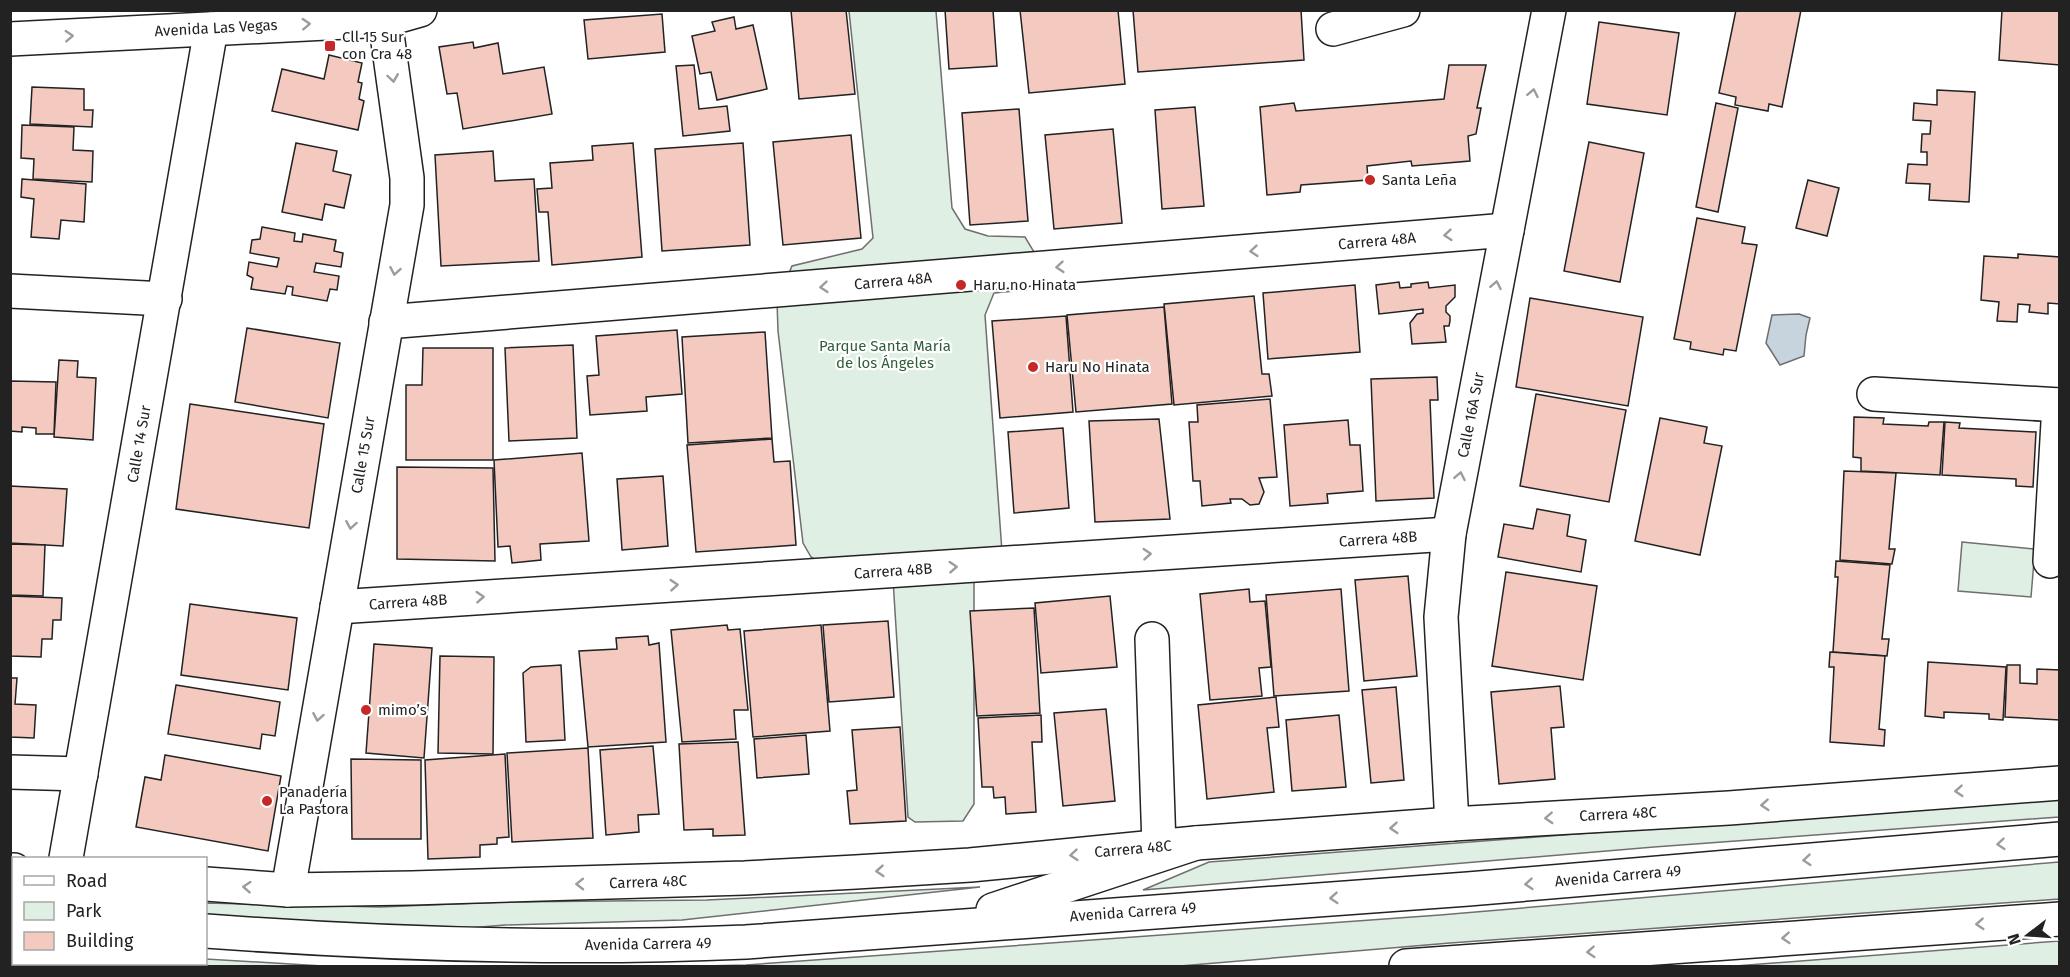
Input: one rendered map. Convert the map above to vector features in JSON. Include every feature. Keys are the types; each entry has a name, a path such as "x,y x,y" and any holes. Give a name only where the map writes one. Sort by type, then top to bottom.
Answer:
{"main road":[{"name":"Avenida Las Vegas","path":"10,39 385,20 420,10"},
{"path":"1333,29 1403,10"},
{"name":"Calle 16A Sur","path":"1452,824 1442,617 1449,534 1549,10"},
{"name":"Calle 15 Sur","path":"288,890 406,205 406,178 385,20"},
{"name":"Calle 14 Sur","path":"66,857 211,29"},
{"name":"Carrera 48A","path":"386,322 1507,230"},
{"path":"10,291 165,299"},
{"path":"1874,394 2059,405 2050,561"},
{"name":"Carrera 48B","path":"337,607 1449,534"},
{"path":"1152,639 1159,846"},
{"path":"10,772 81,774"},
{"name":"Carrera 48C","path":"207,884 288,890 745,878 969,865 1196,843 1452,824 1729,808 2060,783"},
{"name":"Avenida Carrera 49","path":"207,932 399,941 656,946 746,942 1479,888 2060,839"},
{"path":"942,927 1196,843"},
{"path":"1406,966 2060,919"}],"green space":[{"name":"Parque Santa María de los Ángeles","path":"849,11 936,11 952,208 965,229 988,236 1025,237 1037,257 1031,285 1015,291 994,293 985,315 1002,552 974,560 974,804 963,821 915,822 908,817 892,564 823,564 811,557 803,543 778,331 777,301 792,266 862,249 873,238"},
{"path":"1962,542 2035,549 2031,597 1958,591"},
{"path":"2059,797 2059,817 1654,847 1143,890 1209,862"},
{"path":"2059,862 2059,899 1450,943 1180,966 703,966 746,965 1440,915"},
{"path":"980,887 682,920 505,925 433,931 207,917 207,903 380,907 503,902 707,900"},
{"path":"2059,941 2059,966 1735,966"},
{"path":"10,947 12,947 12,965 207,965 207,959 323,966 11,966"}],"shaded area":[{"path":"1799,314 1810,318 1804,356 1780,365 1766,343 1772,315"}],"building":[{"path":"791,10 846,10 855,94 799,99"},
{"path":"945,10 993,10 997,66 949,69"},
{"path":"1020,10 1118,10 1125,84 1029,93"},
{"path":"1133,10 1301,10 1304,60 1138,72"},
{"path":"1736,10 1801,10 1782,107 1769,104 1768,111 1735,105 1736,97 1719,93"},
{"path":"2002,10 2060,10 2060,65 1999,60"},
{"path":"662,14 665,52 588,59 584,20"},
{"path":"734,17 736,29 753,25 767,89 717,100 711,72 700,74 692,36 715,31 712,22"},
{"path":"1599,22 1679,33 1667,115 1587,104"},
{"path":"473,42 474,48 498,43 503,74 544,67 552,114 463,129 457,93 447,94 439,47"},
{"path":"329,55 362,63 358,82 362,83 359,99 364,101 358,130 272,111 282,69 324,79"},
{"path":"694,65 699,109 727,106 730,131 683,136 676,66"},
{"path":"1449,65 1486,65 1477,108 1481,108 1476,134 1468,136 1470,161 1412,166 1411,161 1367,166 1368,180 1301,185 1300,192 1267,195 1260,107 1294,103 1296,111 1444,99"},
{"path":"32,87 84,89 84,110 93,110 92,127 30,124"},
{"path":"1937,90 1975,92 1969,202 1929,200 1930,184 1906,183 1908,164 1927,165 1927,152 1921,152 1922,134 1930,134 1931,121 1913,120 1914,103 1937,105"},
{"path":"1716,103 1738,108 1718,212 1696,207"},
{"path":"1195,107 1204,206 1162,209 1155,110"},
{"path":"1019,109 1028,221 970,225 962,113"},
{"path":"22,125 74,127 73,150 93,151 92,182 33,179 34,159 21,158"},
{"path":"1113,129 1122,223 1054,229 1045,135"},
{"path":"851,135 861,238 783,245 773,142"},
{"path":"1589,142 1644,153 1620,282 1564,271"},
{"path":"296,143 337,151 333,171 351,175 344,208 325,204 322,220 282,212"},
{"path":"633,143 642,257 552,265 548,212 539,212 537,189 552,188 550,163 593,160 592,146"},
{"path":"743,143 750,245 662,251 655,149"},
{"path":"493,151 495,181 534,179 539,261 441,266 435,155"},
{"path":"22,179 86,184 84,222 61,220 59,239 31,237 34,199 21,197"},
{"path":"1808,180 1839,188 1827,236 1796,228"},
{"path":"1697,218 1745,227 1742,243 1757,245 1736,351 1724,349 1723,355 1690,349 1691,342 1674,339"},
{"path":"262,227 295,233 294,241 302,242 303,234 336,240 334,251 343,253 341,267 316,263 314,272 339,276 337,290 330,289 327,301 292,295 293,287 287,286 285,294 251,289 253,278 247,275 249,262 277,267 279,258 250,253 252,240 260,239"},
{"path":"2018,254 2060,257 2060,304 2048,303 2048,314 2029,312 2030,305 2018,304 2017,322 1997,321 1999,302 1981,300 1984,256 2018,258"},
{"path":"1399,282 1400,288 1428,282 1429,288 1455,285 1455,297 1446,306 1450,321 1449,326 1444,326 1446,342 1412,344 1410,323 1417,314 1423,313 1423,309 1379,314 1376,285"},
{"path":"1355,285 1360,352 1268,359 1263,293"},
{"path":"1254,296 1262,374 1269,374 1272,396 1174,405 1164,304"},
{"path":"1530,298 1643,317 1628,406 1516,387"},
{"path":"1164,307 1172,404 1076,412 1067,315"},
{"name":"Haru No Hinata","path":"1066,316 1073,412 1000,418 992,321"},
{"path":"247,328 340,343 328,418 235,402"},
{"path":"677,330 682,394 646,397 647,411 590,415 587,376 599,375 596,336"},
{"path":"765,332 772,438 688,443 682,337"},
{"path":"573,345 577,438 509,441 505,348"},
{"path":"423,348 493,348 493,460 406,460 406,385 422,385"},
{"path":"59,360 78,361 77,377 96,378 93,440 54,437"},
{"path":"1437,377 1438,400 1430,400 1434,498 1376,501 1371,379"},
{"path":"10,381 56,382 54,434 36,434 36,428 22,427 22,432 10,431"},
{"path":"1536,394 1626,410 1609,502 1520,486"},
{"path":"1270,399 1277,477 1259,478 1264,492 1259,504 1250,505 1242,499 1230,499 1231,503 1202,506 1200,481 1193,481 1189,422 1198,422 1197,405"},
{"path":"190,404 324,424 309,528 176,509"},
{"path":"1854,417 1884,418 1883,424 1928,426 1929,422 1944,422 1940,475 1861,471 1861,458 1853,457"},
{"path":"1660,418 1707,427 1704,443 1722,446 1700,555 1635,541"},
{"path":"1159,419 1170,519 1095,522 1089,421"},
{"path":"1348,420 1350,445 1360,445 1363,491 1327,494 1328,503 1290,506 1284,425"},
{"path":"1945,422 1960,423 1959,428 2036,432 2033,487 2016,486 2016,479 1942,475"},
{"path":"1063,428 1069,508 1014,513 1008,432"},
{"path":"772,439 774,462 790,461 796,545 696,552 687,445"},
{"path":"582,453 589,541 540,544 541,560 512,563 510,546 498,547 494,460"},
{"path":"397,467 493,468 495,561 397,559"},
{"path":"1844,471 1896,473 1889,549 1895,549 1892,564 1840,560"},
{"path":"663,476 668,546 622,550 617,479"},
{"path":"10,486 67,489 63,546 10,543"},
{"path":"1537,509 1570,515 1567,536 1586,540 1581,572 1498,557 1504,524 1533,529"},
{"path":"10,544 45,545 43,596 10,595"},
{"path":"1836,561 1890,565 1882,639 1889,639 1887,656 1833,652 1838,577 1835,577"},
{"path":"1506,572 1597,586 1583,680 1492,666"},
{"path":"1408,576 1417,676 1364,681 1355,580"},
{"path":"1249,589 1250,602 1265,601 1271,667 1259,668 1262,696 1210,700 1200,594"},
{"path":"1341,589 1349,691 1274,696 1266,595"},
{"path":"10,596 62,598 61,620 53,620 52,639 42,639 41,657 10,656"},
{"path":"1110,596 1117,667 1041,673 1035,603"},
{"path":"190,604 297,618 288,690 181,675"},
{"path":"1034,608 1040,713 977,716 970,611"},
{"path":"888,621 894,697 829,702 823,625"},
{"path":"727,625 728,630 740,629 748,710 734,710 736,739 682,742 671,630"},
{"path":"821,625 830,731 753,737 744,631"},
{"path":"648,636 649,645 659,643 666,742 588,747 579,651 617,649 616,638"},
{"path":"374,644 432,648 424,758 366,753"},
{"path":"1830,652 1885,656 1879,729 1885,730 1884,746 1830,742 1834,667 1829,667"},
{"path":"440,656 494,657 493,754 438,753"},
{"path":"1928,662 2006,667 2003,720 1989,719 1989,714 1944,712 1944,718 1925,716"},
{"path":"561,665 565,740 526,742 523,673 531,667"},
{"path":"2007,665 2020,665 2020,683 2037,684 2037,669 2060,670 2060,720 2005,717"},
{"path":"10,678 17,678 15,704 36,705 34,738 10,737"},
{"path":"176,685 280,702 275,736 262,734 260,749 168,734"},
{"path":"1560,686 1564,727 1551,728 1555,779 1499,784 1491,692"},
{"path":"1396,687 1404,780 1371,783 1362,690"},
{"path":"1276,697 1279,727 1267,728 1274,792 1207,799 1198,705"},
{"path":"1106,709 1115,801 1063,806 1054,713"},
{"path":"1041,715 1042,742 1032,742 1036,812 1006,814 1005,797 994,798 993,787 982,787 978,718"},
{"path":"1339,715 1346,787 1292,791 1286,720"},
{"path":"900,727 906,821 850,824 847,791 857,790 852,730"},
{"path":"806,735 809,774 757,778 754,739"},
{"path":"738,742 745,835 713,836 713,829 684,830 679,744"},
{"path":"653,746 659,814 638,815 639,832 606,835 600,750"},
{"path":"588,748 593,838 512,842 507,753"},
{"path":"505,754 509,837 497,838 497,844 480,845 480,857 428,859 425,760"},
{"path":"165,755 281,776 268,851 136,827 145,777 161,780"},
{"path":"351,759 421,760 421,839 352,839"}],"place":[{"name":"Cll 15 Sur con Cra 48","path":"330,46"},
{"name":"Santa Leña","path":"1370,180"},
{"name":"Haru no Hinata","path":"961,285"},
{"name":"Haru No Hinata","path":"1033,367"},
{"name":"mimo’s","path":"366,710"},
{"name":"Panadería La Pastora","path":"267,801"}]}
